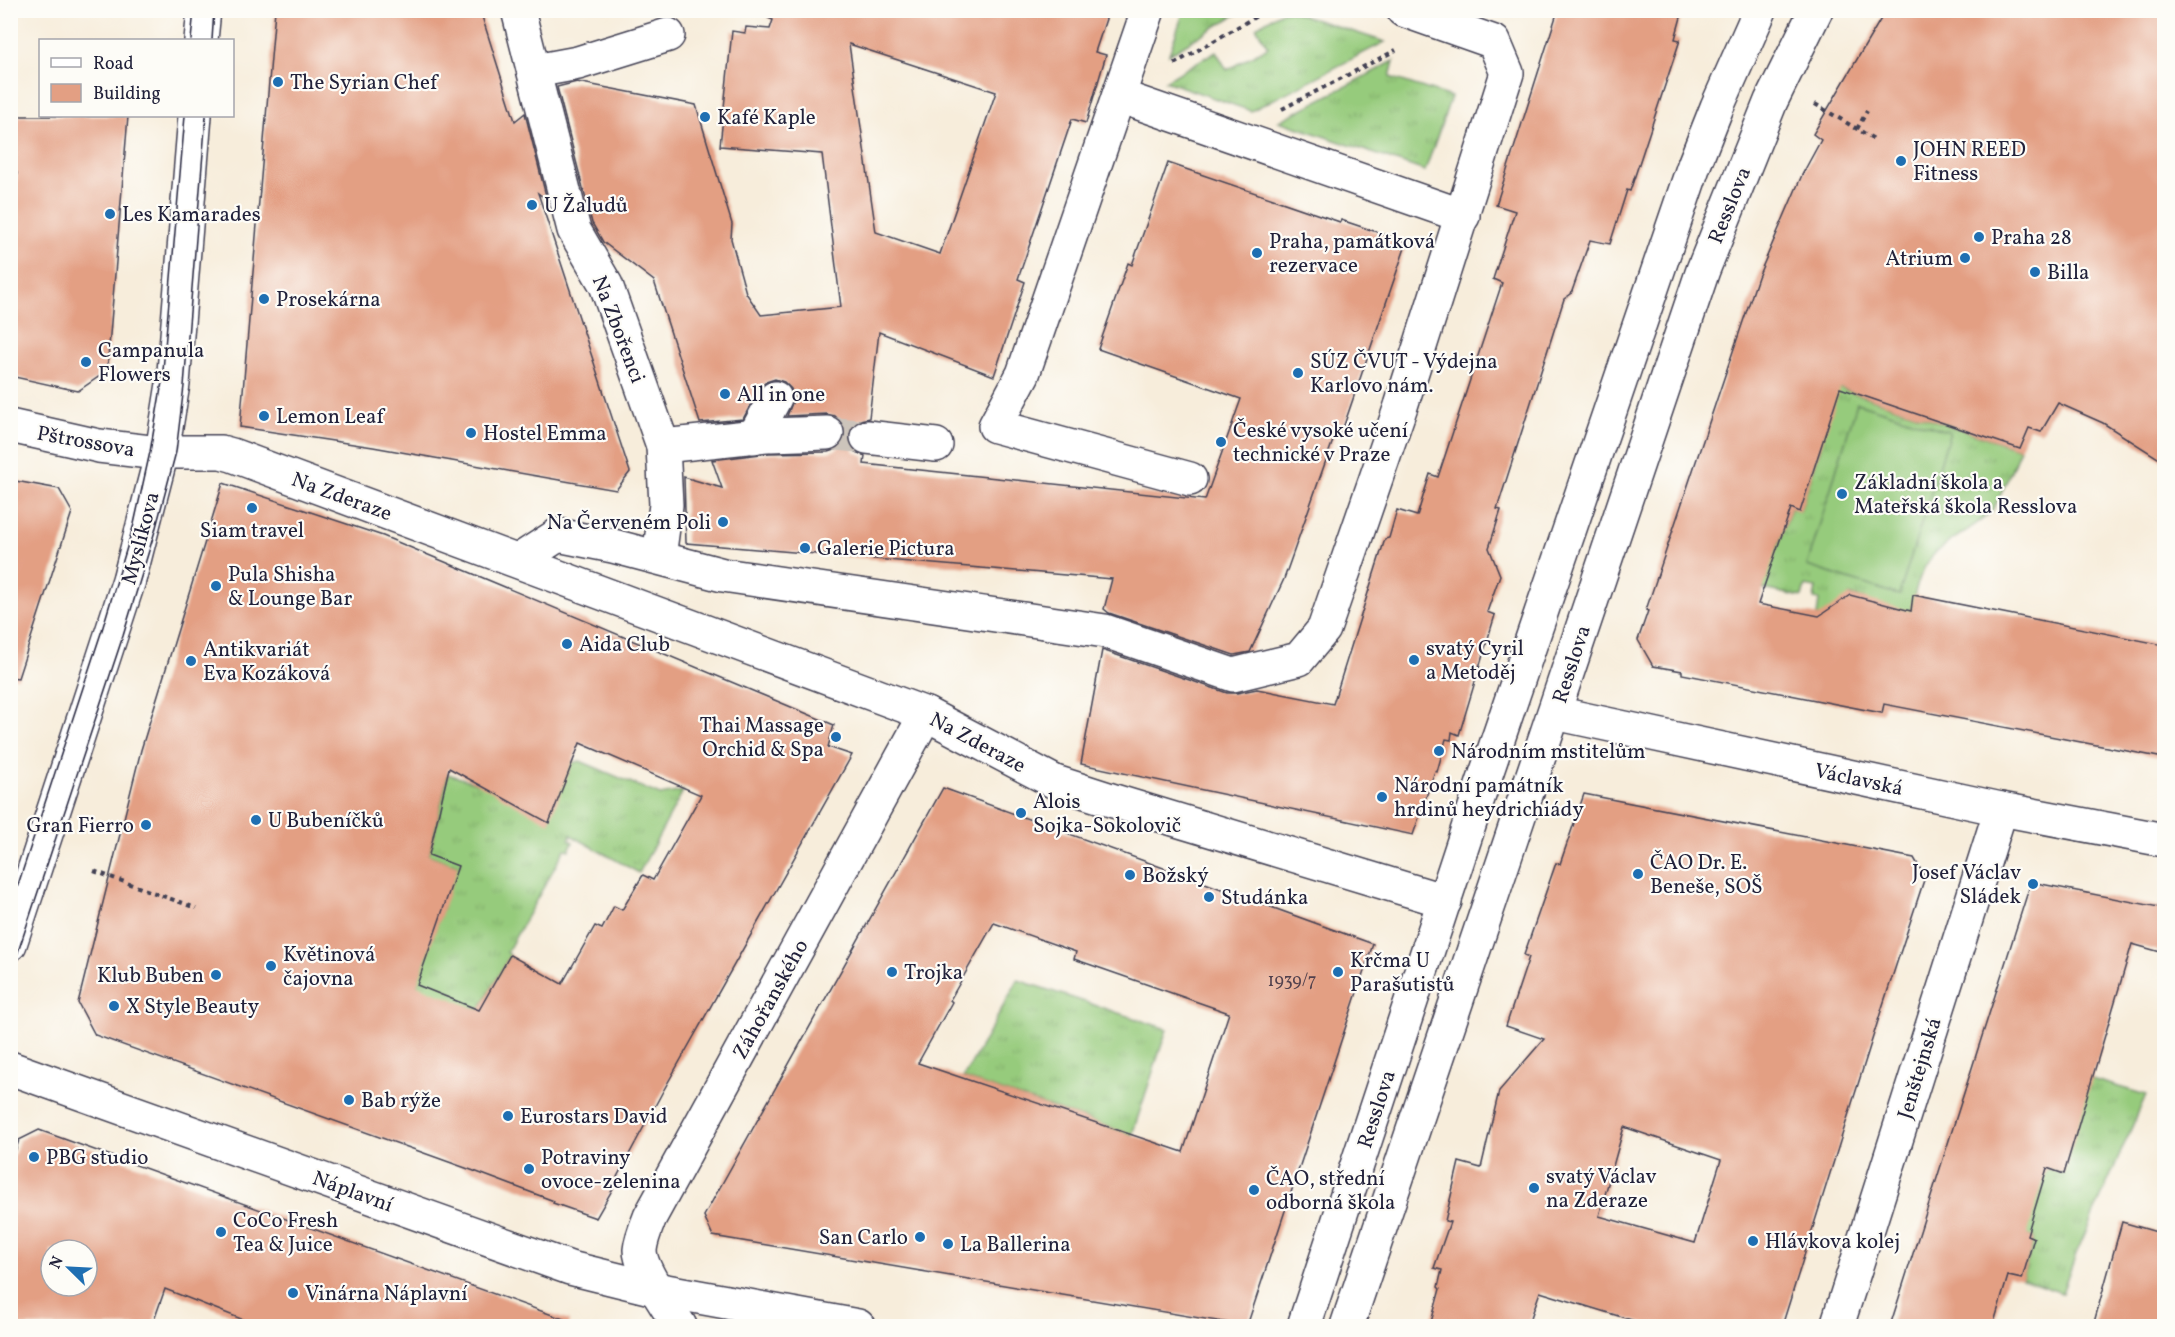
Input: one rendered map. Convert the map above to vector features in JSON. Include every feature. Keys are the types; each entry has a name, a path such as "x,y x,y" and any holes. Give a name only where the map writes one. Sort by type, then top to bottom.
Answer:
{"street":[{"path":"201,39 204,10"},
{"name":"Na Zbořenci","path":"518,10 574,230 606,285 663,447 666,505 659,557"},
{"path":"1148,10 1023,374 995,426 1190,479"},
{"path":"518,561 558,535 659,557 723,575 1106,631 1233,675 1299,659 1324,629 1401,406 1507,73 1494,42 1403,10"},
{"name":"Resslova","path":"1304,1326 1446,901 1483,783 1694,165 1760,10"},
{"name":"Resslova","path":"1347,1326 1703,270 1771,101 1816,10"},
{"path":"535,71 578,63 668,35"},
{"path":"1119,96 1463,216"},
{"name":"Myslíkova","path":"10,944 129,580 162,452 173,384 195,117"},
{"path":"764,436 775,398"},
{"name":"Pštrossova","path":"10,426 99,446 162,452"},
{"path":"663,447 827,432"},
{"path":"867,437 936,445"},
{"name":"Na Zderaze","path":"162,452 221,452 232,455 926,714 1055,782 1446,901"},
{"name":"Václavská","path":"1555,713 2001,809 2164,840"},
{"name":"Záhořanského","path":"655,1289 640,1251 650,1217 926,714"},
{"name":"Jenštejnská","path":"1837,1326 2001,809"},
{"name":"Náplavní","path":"10,1068 570,1268 655,1289 858,1326"},
{"path":"655,1289 680,1326"}],"path":[{"path":"1119,96 1267,10"},
{"path":"1232,135 1444,25"},
{"path":"1808,100 1874,140"},
{"path":"1857,129 1867,111"},
{"path":"94,871 196,908"}],"green space":[{"path":"1184,10 1242,10 1242,11 1169,54"},
{"path":"1283,11 1290,11 1385,42 1251,111 1165,81 1216,51 1227,70 1268,47 1256,27"},
{"path":"1394,61 1390,77 1451,97 1425,171 1279,121"},
{"path":"1810,378 2020,449 1991,512 1942,547 1926,565 1917,587 1907,635 1873,611 1864,599 1850,595 1834,619 1817,616 1819,600 1814,599 1816,588 1805,586 1802,597 1759,588 1756,541 1777,548 1791,508 1800,511 1821,447"},
{"path":"1857,403 1950,432 1899,595 1807,566"},
{"path":"580,761 660,795 683,791 639,873 571,835 569,840 573,842 569,850 565,849 507,952 510,955 479,1010 415,989 457,866 429,855 448,774 499,790 569,770 572,763"},
{"path":"1018,980 1167,1029 1132,1135 963,1078"},
{"path":"2078,1075 2146,1095 2076,1254 2062,1293 2022,1279 2034,1238 2023,1234 2047,1168 2063,1174"}],"building":[{"path":"275,10 480,10 515,121 525,113 547,200 538,193 630,472 616,490 373,447 240,427"},
{"path":"769,10 1109,10 1095,52 1106,55 1086,123 1072,119 1018,279 1025,282 994,376 879,332 869,418 852,425 848,435 855,452 865,456 864,464 1205,500 1241,399 1098,349 1128,263 1132,265 1168,163 1340,222 1341,220 1407,242 1341,434 1336,432 1284,579 1250,652 1234,655 1109,613 1104,609 1112,579 686,543 684,477 722,488 712,460 769,453 828,452 837,449 843,442 846,432 843,423 835,416 826,414 787,416 794,398 791,389 784,382 775,379 766,382 759,389 743,419 700,423 654,281 603,242 592,223 557,87 577,82 696,105 732,224 731,239 746,293 761,315 841,307 822,154 720,146 732,31 745,33 746,27 770,29 773,20 768,18","holes":["849,44 996,92 940,254 876,232"]},
{"path":"1558,10 1683,10 1675,39 1680,40 1610,244 1590,240 1571,294 1564,299 1497,509 1501,510 1489,548 1500,575 1487,612 1495,615 1459,735 1452,732 1451,740 1446,739 1437,772 1435,771 1413,835 1081,764 1102,650 1227,693 1257,689 1333,704 1385,539 1389,538 1397,510 1417,516 1430,474 1438,477 1502,283 1493,279 1515,211 1496,205"},
{"path":"1886,10 2164,10 2164,462 2103,423 2058,403 2041,432 2029,428 2020,449 1840,388 1800,512 1791,508 1758,604 1819,616 1850,595 1911,611 1913,595 2164,645 2164,758 1884,704 1882,713 1682,674 1682,671 1653,666 1638,640 1648,611 1646,610 1758,277 1802,175 1821,140 1813,134"},
{"path":"10,116 128,117 107,371 78,391 10,376 10,238 17,173 13,173 14,155 10,155"},
{"path":"10,480 59,489 72,512 18,678 10,677"},
{"path":"223,483 383,536 834,725 828,747 852,755 662,1093 596,1218 474,1171 95,1035 78,1003 141,750","holes":["580,743 701,795 653,880 643,875 622,910 614,906 602,929 595,926 562,984 510,955 479,1010 417,985 458,866 429,855 449,768 549,823"]},
{"path":"943,788 1373,944 1247,1326 713,1236 704,1216","holes":["994,923 1076,952 1074,959 1229,1013 1183,1152 918,1063 952,1002 950,1000"]},
{"path":"1584,794 1914,858 1925,877 1782,1326 1651,1326 1540,1292 1528,1326 1430,1326 1440,1289 1438,1287 1442,1270 1434,1268 1450,1222 1445,1221 1459,1162 1481,1168 1499,1091 1544,1039 1506,1026 1529,957 1524,955 1556,863 1560,864","holes":["1624,1127 1721,1160 1695,1243 1599,1216"]},
{"path":"2031,882 2164,908 2164,953 2132,944 2064,1174 2047,1168 2027,1235 2034,1238 2022,1279 2008,1276 1993,1326 1890,1326"},
{"path":"39,1130 569,1321 568,1326 259,1326 165,1289 152,1326 10,1326 10,1167 19,1140"},
{"path":"2122,1222 2164,1234 2164,1326 2093,1326"}],"tunnel":[{"path":"827,433 867,437"}],"tram line":[{"path":"191,39 194,10"},
{"path":"212,39 214,10"},
{"path":"10,909 102,630 134,524 150,452 162,382 185,117"},
{"path":"10,976 123,636 176,452 184,386 206,117"}],"place":[{"name":"The Syrian Chef","path":"278,82"},
{"name":"Kafé Kaple","path":"705,117"},
{"name":"JOHN REED Fitness","path":"1901,161"},
{"name":"U Žaludů","path":"532,205"},
{"name":"Les Kamarades","path":"110,214"},
{"name":"Praha 28","path":"1979,237"},
{"name":"Praha, památková rezervace","path":"1257,253"},
{"name":"Atrium","path":"1965,258"},
{"name":"Billa","path":"2035,272"},
{"name":"Prosekárna","path":"264,299"},
{"name":"Campanula Flowers","path":"86,362"},
{"name":"SÚZ ČVUT - Výdejna Karlovo nám.","path":"1298,373"},
{"name":"All in one","path":"725,394"},
{"name":"Lemon Leaf","path":"264,416"},
{"name":"Hostel Emma","path":"471,433"},
{"name":"České vysoké učení technické v Praze","path":"1221,442"},
{"name":"Základní škola a Mateřská škola Resslova","path":"1842,494"},
{"name":"Siam travel","path":"252,508"},
{"name":"Na Červeném Poli","path":"723,522"},
{"name":"Galerie Pictura","path":"805,548"},
{"name":"Pula Shisha & Lounge Bar","path":"216,586"},
{"name":"Aida Club","path":"567,644"},
{"name":"svatý Cyril a Metoděj","path":"1414,660"},
{"name":"Antikvariát Eva Kozáková","path":"191,661"},
{"name":"Thai Massage Orchid & Spa","path":"836,737"},
{"name":"Národním mstitelům","path":"1439,751"},
{"name":"Národní památník hrdinů heydrichiády","path":"1382,797"},
{"name":"Alois Sojka-Sokolovič","path":"1021,813"},
{"name":"U Bubeníčků","path":"256,820"},
{"name":"Gran Fierro","path":"146,825"},
{"name":"ČAO Dr. E. Beneše, SOŠ","path":"1638,874"},
{"name":"Božský","path":"1130,875"},
{"name":"Josef Václav Sládek","path":"2033,884"},
{"name":"Studánka","path":"1209,897"},
{"name":"Květinová čajovna","path":"271,966"},
{"name":"Trojka","path":"892,972"},
{"name":"Krčma U Parašutistů","path":"1338,972"},
{"name":"Klub Buben","path":"216,975"},
{"name":"X Style Beauty","path":"114,1006"},
{"name":"Bab rýže","path":"349,1100"},
{"name":"Eurostars David","path":"508,1116"},
{"name":"PBG studio","path":"34,1157"},
{"name":"Potraviny ovoce-zelenina","path":"529,1169"},
{"name":"svatý Václav na Zderaze","path":"1534,1188"},
{"name":"ČAO, střední odborná škola","path":"1254,1190"},
{"name":"CoCo Fresh Tea & Juice","path":"221,1232"},
{"name":"San Carlo","path":"920,1237"},
{"name":"Hlávkova kolej","path":"1753,1241"},
{"name":"La Ballerina","path":"948,1244"},
{"name":"Vinárna Náplavní","path":"293,1293"}]}
